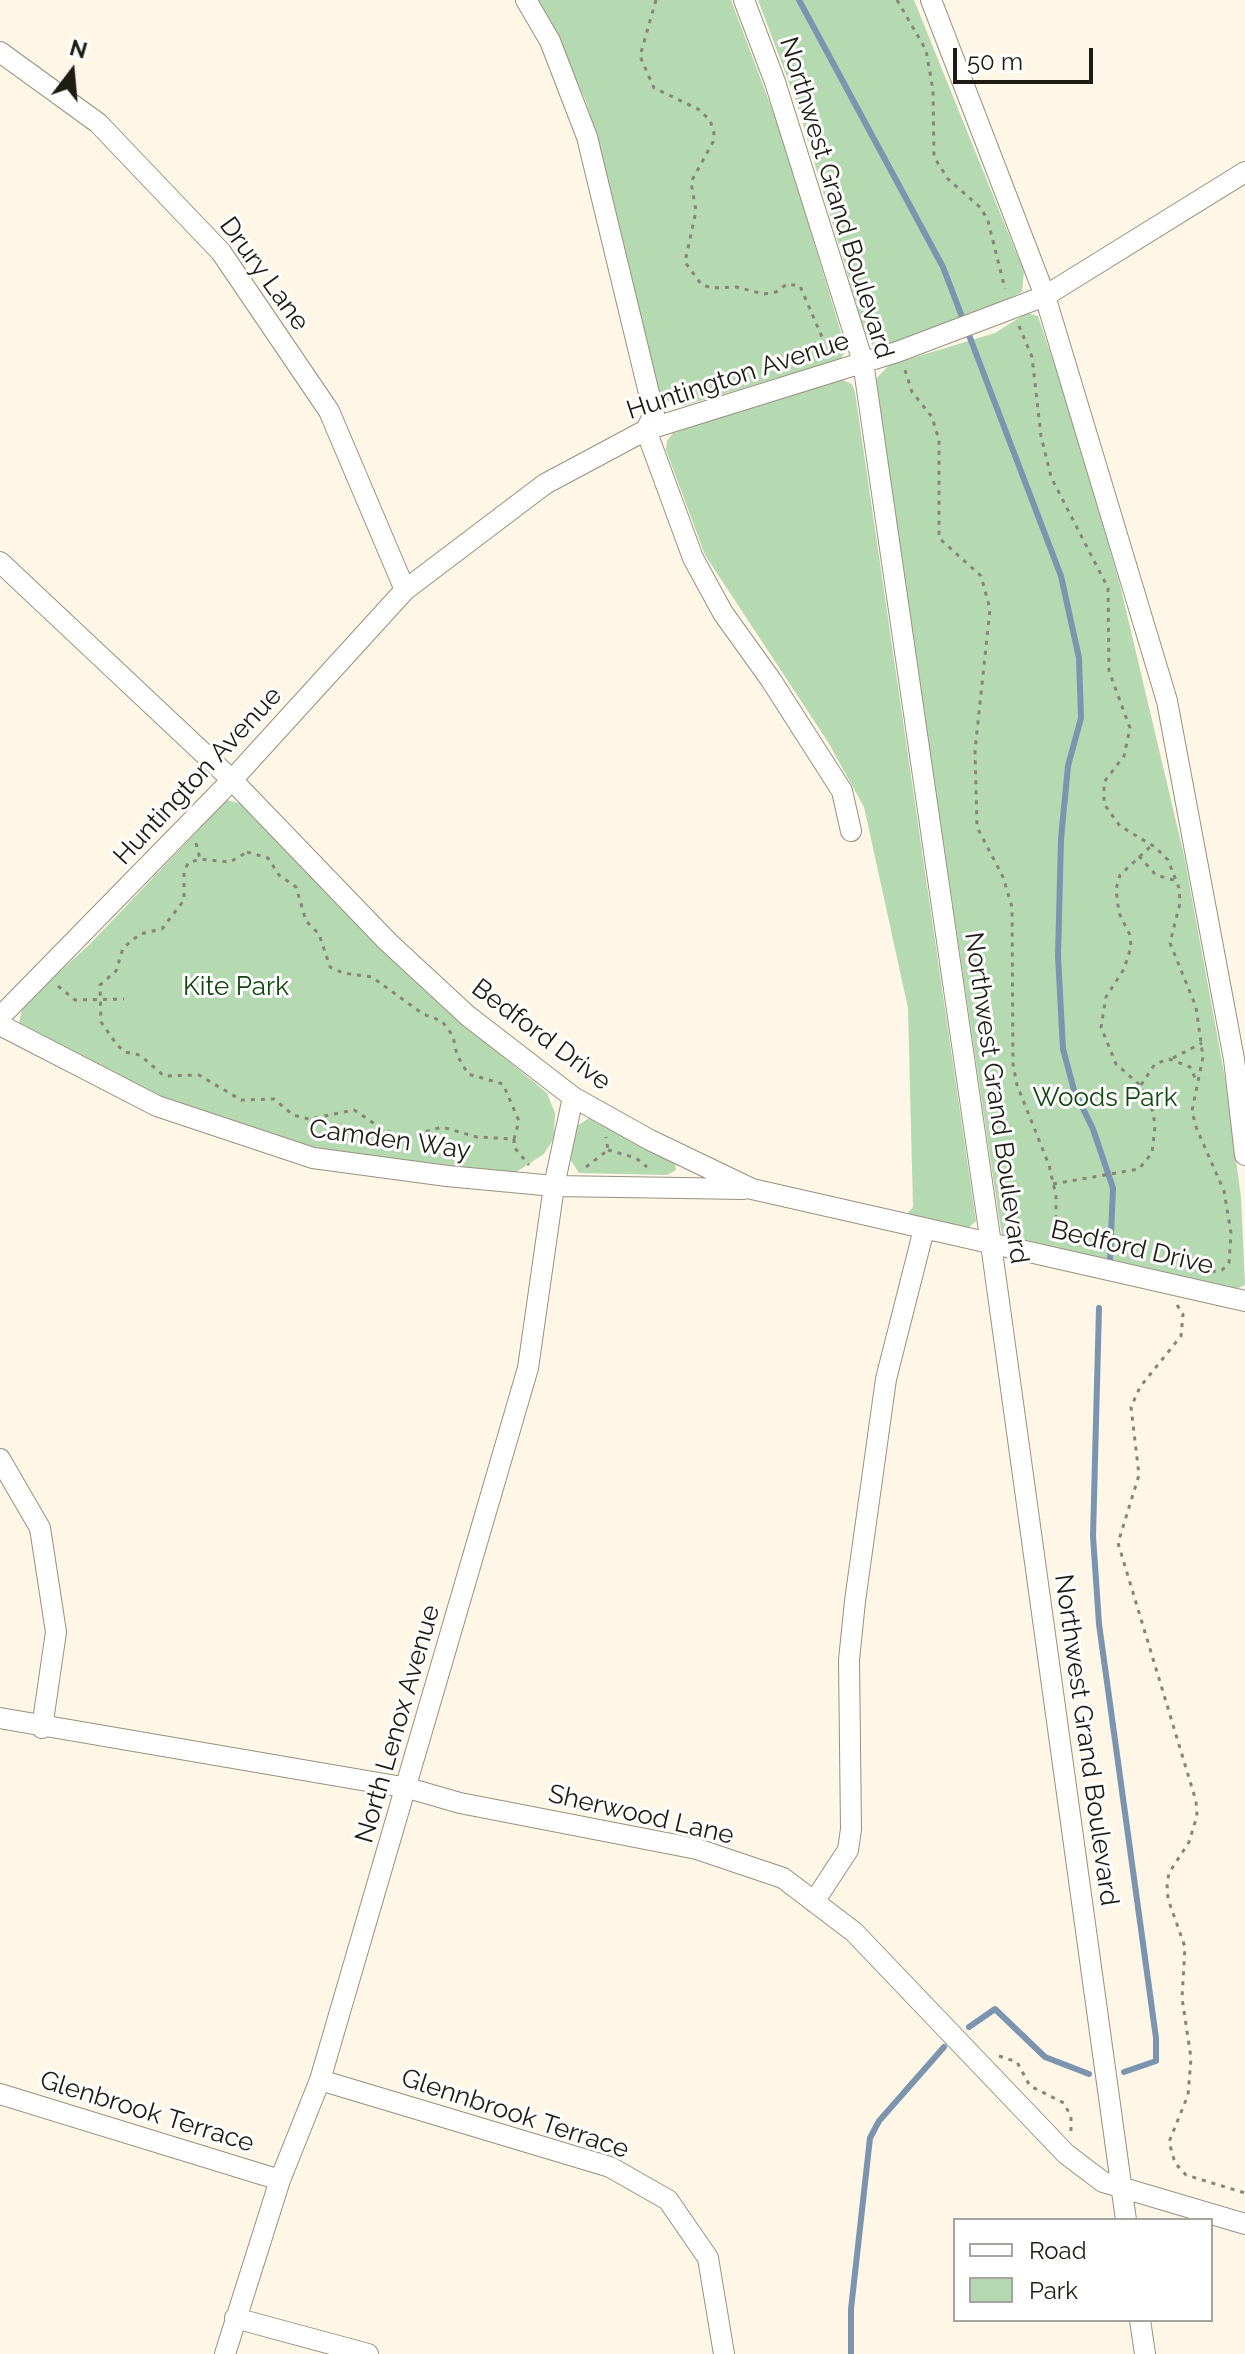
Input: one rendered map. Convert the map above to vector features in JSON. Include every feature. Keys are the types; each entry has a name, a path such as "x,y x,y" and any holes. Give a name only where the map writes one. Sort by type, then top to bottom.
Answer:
{"street":[{"path":"526,0 550,41 587,137 654,414 646,430 693,558 723,613 771,680 842,791 851,831"},
{"name":"Northwest Grand Boulevard","path":"744,0 775,82 863,362 991,1244 1126,2218"},
{"path":"931,0 1045,296 1167,701 1234,1059 1245,1155"},
{"name":"Drury Lane","path":"0,52 98,123 221,252 329,411 405,590"},
{"name":"Huntington Avenue","path":"0,1017 232,780 405,590 545,484 646,430 952,333 1045,296 1245,172"},
{"name":"Bedford Drive","path":"0,562 232,780 411,963 468,1016 573,1097 752,1189 1245,1301"},
{"name":"Camden Way","path":"0,1025 157,1106 313,1158 559,1186 752,1189"},
{"name":"North Lenox Avenue","path":"225,2354 280,2180 320,2080 408,1788 528,1368 573,1097"},
{"path":"814,1902 848,1850 851,1829 849,1660 855,1601 886,1379 924,1229"},
{"path":"0,1459 40,1528 56,1632 42,1728"},
{"name":"Sherwood Lane","path":"0,1718 42,1728 408,1788 460,1803 697,1849 783,1878 854,1932 1066,2154 1103,2182 1245,2224"},
{"name":"Glennbrook Terrace","path":"320,2080 610,2167 668,2200 708,2258 724,2354"},
{"name":"Glenbrook Terrace","path":"0,2094 280,2180"},
{"path":"235,2318 368,2354"},
{"path":"1140,2322 1145,2354"}],"path":[{"path":"656,0 641,42 640,56 649,77 654,88 698,109 710,120 714,133 713,142 691,182 696,211 685,262 701,284 711,288 736,287 764,294 776,292 787,284 800,286 822,337 832,341 855,336"},
{"path":"897,0 926,50 933,90 934,157 948,179 981,208 988,221 1008,298"},
{"path":"1015,318 1032,357 1041,436 1051,477 1108,588 1109,671 1130,728 1124,756 1104,782 1104,804 1120,826 1152,845 1168,860 1177,881 1180,903 1170,943 1196,1007 1203,1057 1192,1111 1224,1191 1231,1233 1229,1263 1222,1270 1207,1272"},
{"path":"902,360 912,392 932,417 939,440 939,538 981,576 990,609 975,750 977,827 1003,877 1012,907 1013,1064 1017,1085 1037,1131 1053,1184 1054,1256"},
{"path":"1053,1184 1128,1172 1147,1163 1154,1141 1153,1112 1141,1086 1116,1064 1101,1027 1106,997 1124,969 1131,947 1130,935 1119,913 1116,889 1120,875 1152,845"},
{"path":"247,852 259,852 268,858 279,875 296,887 306,921 319,934 330,967 343,973 372,977 423,1014 442,1021 453,1036 457,1055 468,1074 503,1084 519,1121 514,1139 477,1137 442,1127 406,1137 384,1130 354,1110 309,1119 293,1115 274,1099 241,1100 199,1075 164,1076 140,1055 125,1052 101,1022 100,1001 100,985 116,971 123,948 140,934 162,929 184,900 184,872 188,863 200,859 221,863 247,852"},
{"path":"1139,856 1156,875 1177,881"},
{"path":"49,970 52,981 75,1000 124,999"},
{"path":"1141,1086 1155,1064 1202,1043"},
{"path":"1169,1059 1190,1067 1197,1082"},
{"path":"598,1110 608,1150"},
{"path":"559,1186 608,1150"},
{"path":"608,1150 644,1164 657,1187"},
{"path":"1169,1298 1183,1314 1183,1325 1175,1346 1140,1387 1131,1407 1139,1475 1118,1543 1196,1801 1194,1830 1167,1884 1168,1899 1185,1947 1182,1998 1191,2058 1188,2095 1169,2142 1175,2163 1186,2175 1245,2193"},
{"path":"993,2059 1010,2057 1021,2067 1030,2086 1064,2103 1071,2117 1069,2138"}],"green space":[{"path":"535,0 731,0 781,133 843,339 845,353 840,359 683,406 665,400 658,392 587,104 560,43"},
{"path":"758,0 914,0 1024,272 1022,292 935,334 873,346 865,333 796,101"},
{"name":"Woods Park","path":"1027,313 1038,316 1069,408 1120,585 1184,855 1225,1078 1241,1197 1245,1285 1234,1290 1110,1259 1012,1242 1002,1235 875,380 889,365 995,333"},
{"name":"Woods Park","path":"840,379 852,384 855,392 976,1221 967,1229 906,1215 913,1207 908,1008 864,807 828,742 705,555 666,450 667,441 673,433 779,396"},
{"name":"Kite Park","path":"227,800 242,804 466,1026 547,1093 555,1113 554,1138 544,1154 516,1172 457,1168 364,1159 244,1131 182,1109 19,1023 23,1005 89,945"},
{"path":"589,1118 675,1163 676,1170 667,1175 579,1173 570,1159 574,1128"}],"waterway":[{"path":"799,0 943,267 1061,576 1079,658 1081,718 1068,766 1061,839 1058,956 1063,1049 1074,1090 1093,1129 1113,1188 1110,1259"},
{"path":"1099,1308 1093,1536 1099,1624 1156,2038 1156,2061 1124,2072"},
{"path":"969,2027 995,2009 1045,2057 1089,2074"},
{"path":"851,2354 851,2309 870,2138 879,2121 944,2047"}]}
